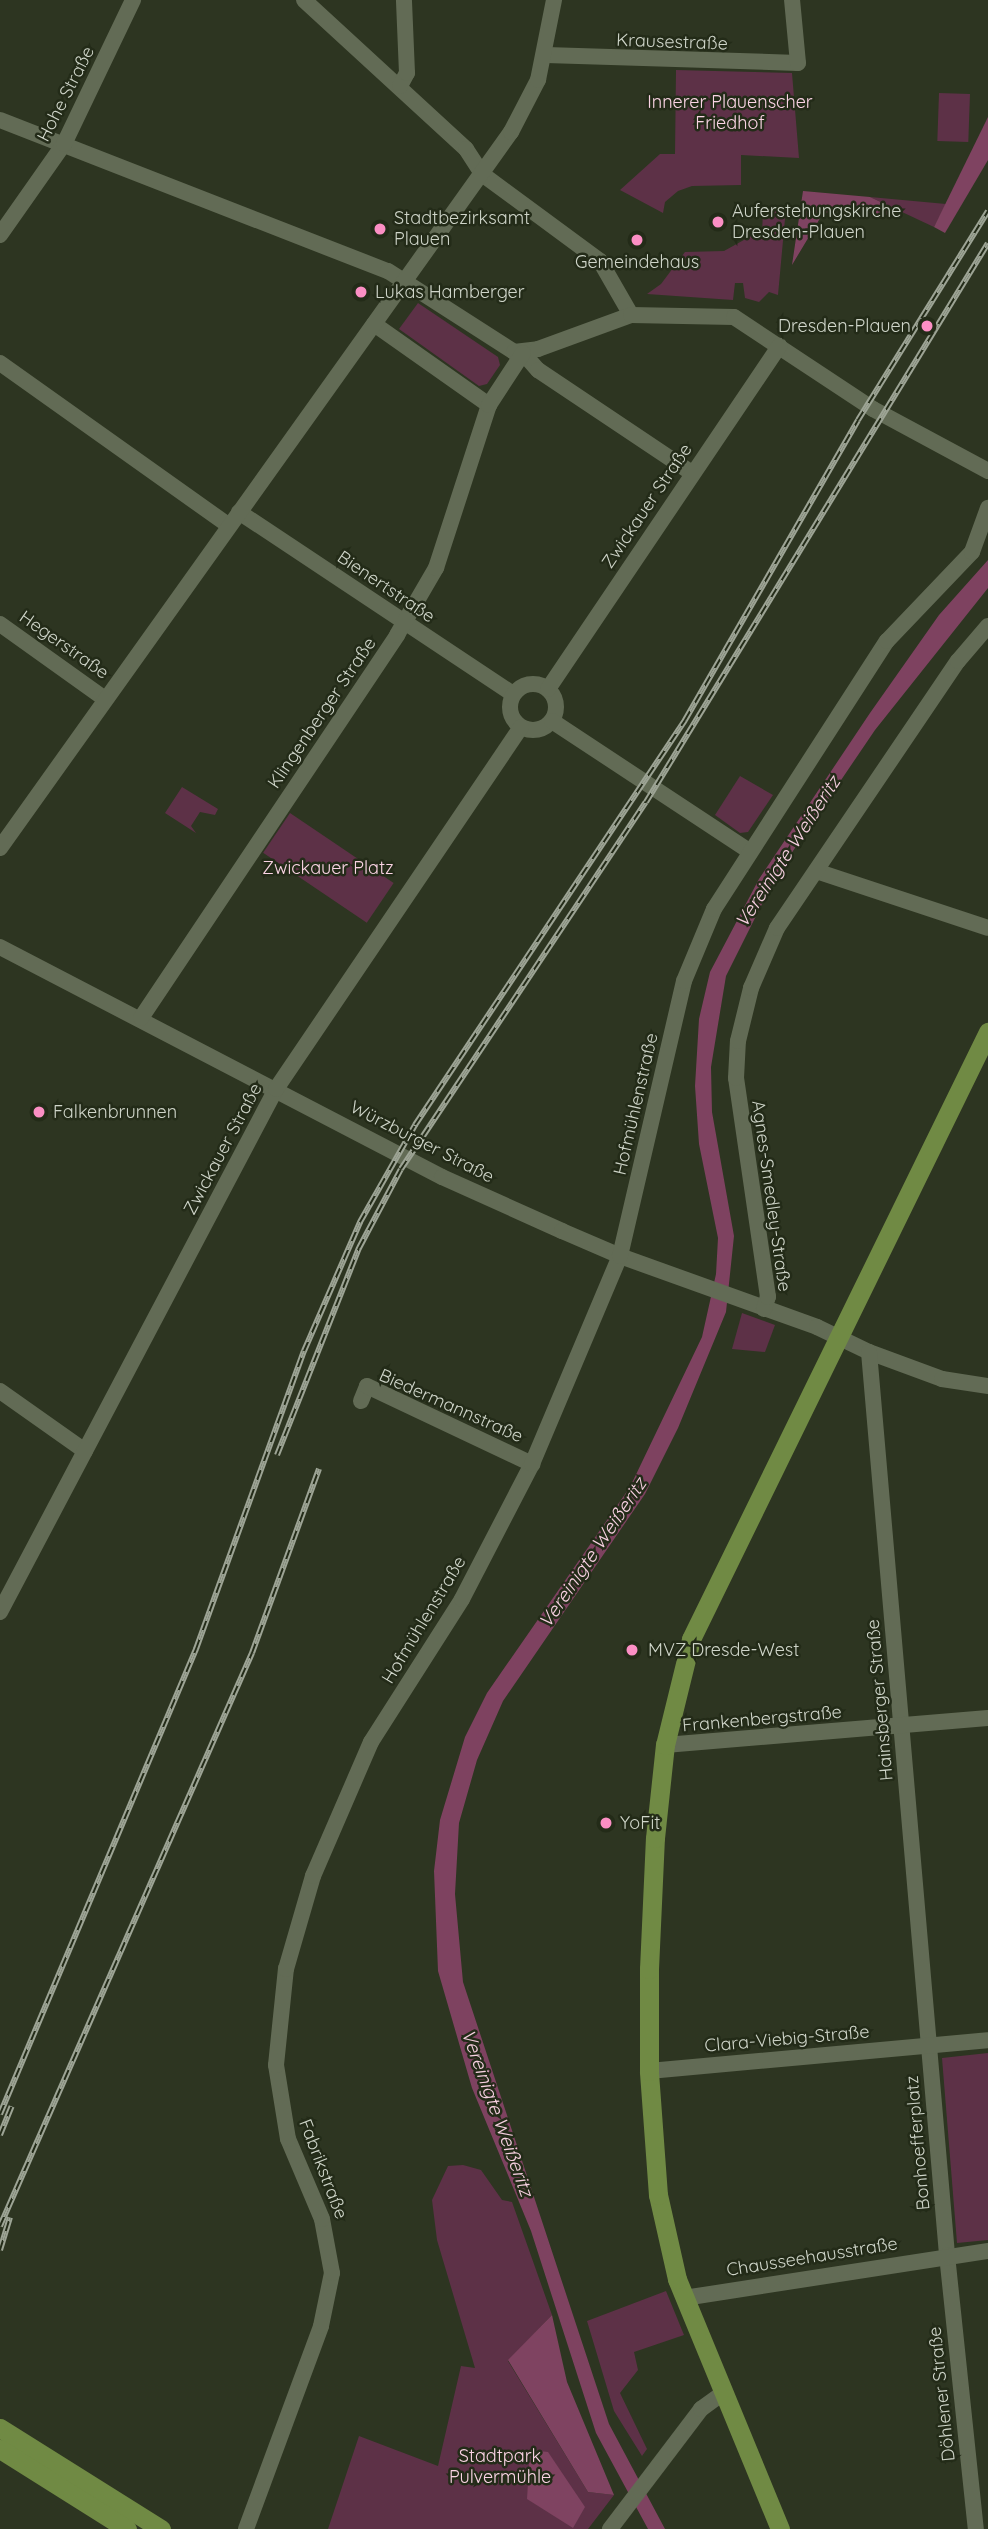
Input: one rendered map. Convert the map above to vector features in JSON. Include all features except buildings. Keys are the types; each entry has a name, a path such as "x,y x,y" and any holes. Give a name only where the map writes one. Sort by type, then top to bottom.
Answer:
{"main road":[{"path":"780,2529 684,2298 658,2195 649,2071 652,1881 665,1745 691,1639 988,1032"},
{"path":"0,2428 161,2529"},
{"path":"0,2449 120,2529"},
{"path":"102,2516 127,2529"}],"street":[{"name":"Hohe Straße","path":"0,235 64,144 133,0"},
{"path":"304,0 466,149 482,174 586,248 612,275 631,315"},
{"path":"400,86 407,73 404,0"},
{"path":"0,848 482,174 527,104 546,55 554,0"},
{"name":"Krausestraße","path":"546,55 798,63 792,0"},
{"path":"0,120 405,280 506,348 523,354 538,370 692,473"},
{"path":"523,354 631,315 726,315 779,346 873,409 988,471"},
{"path":"374,324 489,405"},
{"name":"Zwickauer Straße","path":"548,689 779,346"},
{"name":"Klingenberger Straße","path":"141,1018 436,568 489,405 523,354"},
{"path":"0,363 229,526"},
{"name":"Hofmühlenstraße","path":"371,1742 462,1599 532,1464 620,1256 684,981 714,909 748,850 887,641 972,552 988,508"},
{"name":"Bienertstraße","path":"239,512 513,694"},
{"name":"Hegerstraße","path":"0,624 105,699"},
{"name":"Agnes-Smedley-Straße","path":"765,1309 768,1297 740,1130 738,1041 751,988 777,928 958,662 988,626"},
{"path":"530,684 548,689 556,704 552,721 537,730 521,727 510,712 513,694 530,684"},
{"path":"552,721 748,850"},
{"name":"Zwickauer Straße","path":"0,1612 276,1089 521,727"},
{"path":"816,871 988,928"},
{"name":"Würzburger Straße","path":"0,947 141,1018 442,1177 620,1256 765,1309 869,1352 942,1379 988,1386"},
{"name":"Hainsberger Straße","path":"869,1352 929,2045"},
{"name":"Biedermannstraße","path":"361,1401 367,1386 532,1464"},
{"path":"0,1391 85,1451"},
{"name":"Frankenbergstraße","path":"665,1745 988,1718"},
{"name":"Fabrikstraße","path":"246,2529 321,2326 332,2273 322,2219 288,2139 279,2099 277,2022 286,1969 313,1876 371,1742"},
{"path":"929,2045 988,2040"},
{"name":"Clara-Viebig-Straße","path":"649,2071 929,2045"},
{"name":"Bonhoefferplatz","path":"929,2045 947,2255"},
{"path":"947,2255 988,2251"},
{"name":"Chausseehausstraße","path":"684,2298 947,2255"},
{"name":"Döhlener Straße","path":"947,2255 976,2529"},
{"path":"610,2529 701,2409 723,2393"}],"green space":[{"name":"Innerer Plauenscher Friedhof","path":"676,70 792,73 799,158 741,155 741,185 692,186 678,191 665,202 663,213 620,190 660,154 675,154"},
{"path":"939,93 970,94 968,142 937,141"},
{"path":"870,197 946,204 934,227"},
{"path":"786,208 778,295 769,292 759,302 745,298 743,283 735,283 733,300 647,294 661,284 685,252 724,251 751,236 762,235 763,209"},
{"path":"418,303 498,357 500,365 487,384 479,386 399,329"},
{"path":"740,776 773,795 748,832 740,833 715,815"},
{"path":"182,787 218,809 215,815 200,812 191,826 196,833 165,813"},
{"name":"Zwickauer Platz","path":"290,813 394,883 367,923 263,853"},
{"path":"742,1313 775,1325 765,1352 732,1349"},
{"path":"988,2053 988,2240 957,2243 942,2058"},
{"name":"Stadtpark Pulvermühle","path":"463,2165 481,2170 502,2200 512,2202 552,2315 508,2361 588,2492 614,2495 588,2529 328,2529 359,2436 438,2466 461,2366 475,2368 437,2240 432,2200 448,2166"},
{"path":"666,2291 684,2335 634,2352 638,2370 620,2393 647,2449 642,2456 614,2411 587,2321"}],"shaded area":[{"path":"988,117 988,160 945,233 934,227"},
{"path":"803,191 870,197 900,211 879,217 844,206 822,215 792,265"},
{"path":"552,2315 567,2382 614,2495 588,2492 508,2360"},
{"path":"530,2450 548,2452 585,2507 573,2528 527,2499"}],"water":[{"name":"Vereinigte Weißeritz","path":"988,560 988,588 875,730 776,876 726,976 711,1067 712,1112 734,1236 726,1312 678,1428 645,1494 503,1701 477,1760 459,1823 455,1894 463,1982 609,2424 665,2529 648,2529 596,2433 531,2231 472,2088 438,1971 434,1871 440,1820 465,1737 487,1693 630,1487 702,1337 716,1274 718,1238 699,1144 695,1086 699,1019 710,972 759,879 870,713 939,615"}],"railway":[{"path":"0,2114 196,1649 304,1351 360,1222 415,1125 685,720 858,420 988,211"},
{"path":"277,1455 359,1248 401,1169 646,802 988,243"},
{"path":"0,2226 252,1653 319,1469"},
{"path":"0,2135 12,2106"},
{"path":"0,2250 10,2217"}],"place":[{"name":"Auferstehungskirche Dresden-Plauen","path":"718,222"},
{"name":"Stadtbezirksamt Plauen","path":"380,229"},
{"name":"Gemeindehaus","path":"637,240"},
{"name":"Lukas Hamberger","path":"361,292"},
{"name":"Dresden-Plauen","path":"927,326"},
{"name":"Falkenbrunnen","path":"39,1112"},
{"name":"MVZ Dresde-West","path":"632,1650"},
{"name":"YoFit","path":"606,1823"}]}
